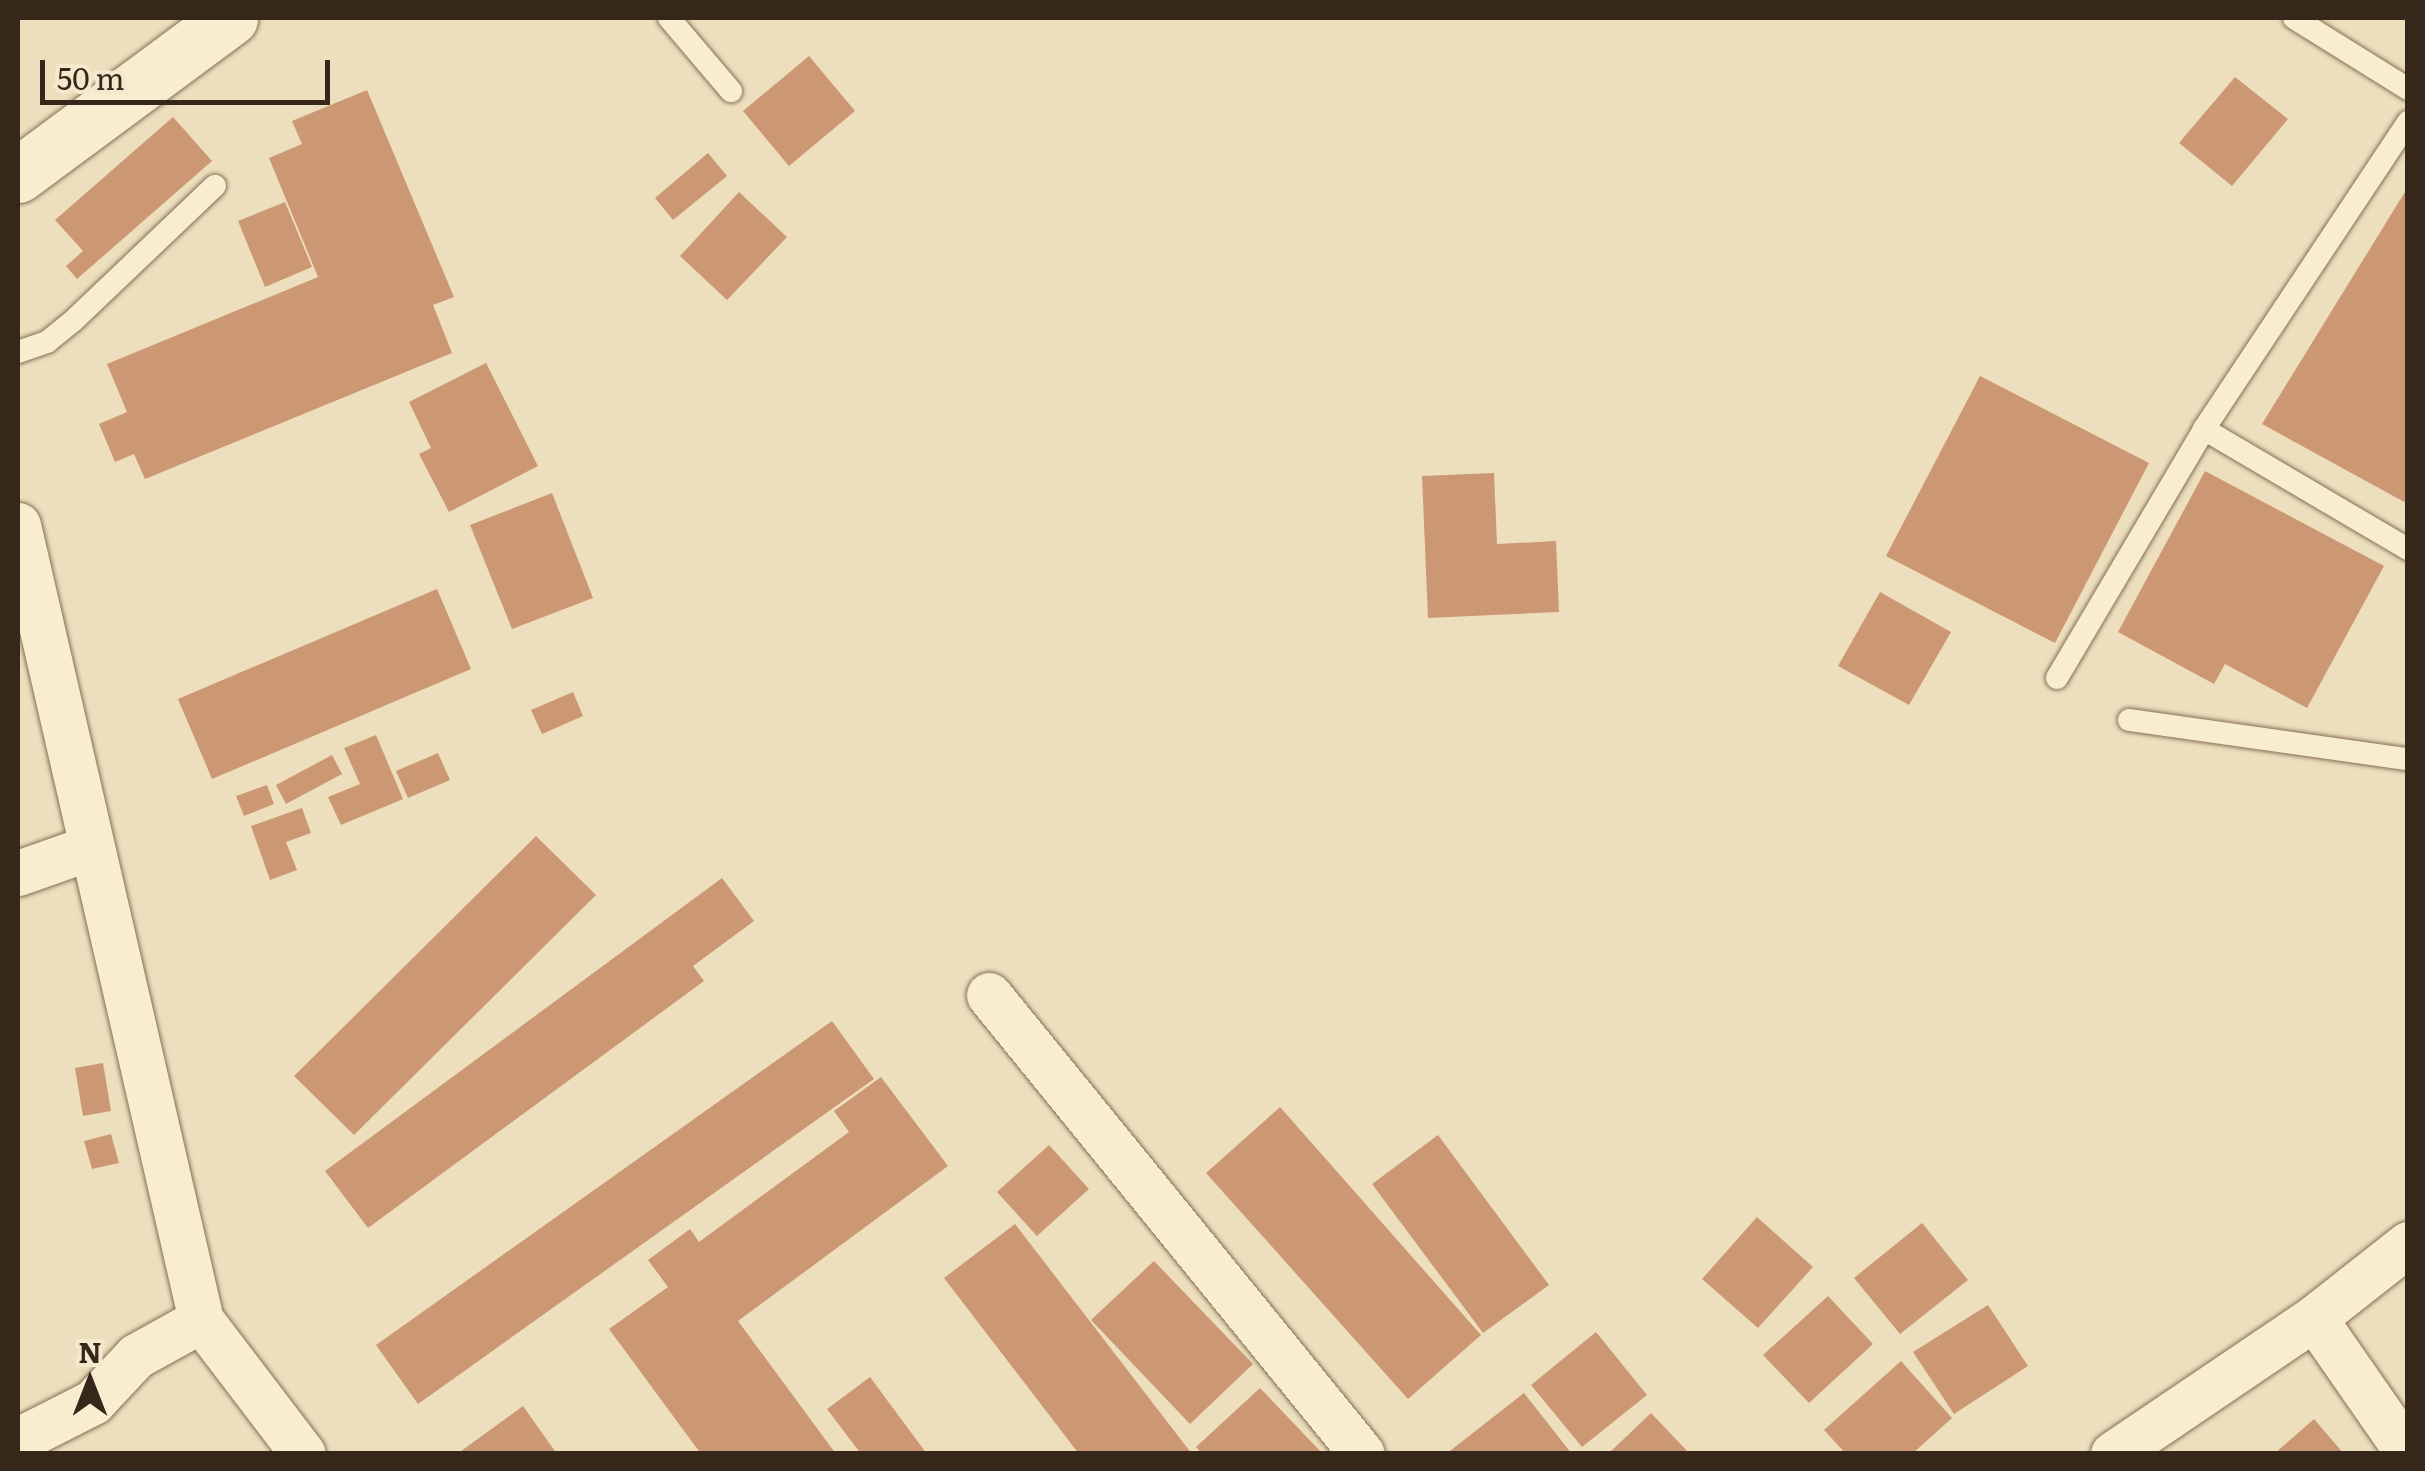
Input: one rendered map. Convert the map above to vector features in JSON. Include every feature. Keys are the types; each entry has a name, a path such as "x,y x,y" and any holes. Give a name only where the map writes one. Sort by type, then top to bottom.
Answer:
{"street":[{"path":"18,176 230,18"},
{"path":"18,525 201,1320 303,1454"},
{"path":"18,873 92,848"},
{"path":"989,995 1362,1454"},
{"path":"2114,1454 2314,1318 2408,1244"},
{"path":"2314,1318 2408,1454"},
{"path":"18,1440 93,1402 136,1356 201,1320"}],"lane":[{"path":"669,18 730,91"},
{"path":"2294,18 2408,88"},
{"path":"2057,678 2204,429 2408,122"},
{"path":"18,352 47,342 73,321 215,186"},
{"path":"2204,429 2408,549"},
{"path":"2128,720 2408,759"}],"building":[{"path":"809,56 855,111 789,166 743,111"},
{"path":"2235,77 2288,119 2232,186 2179,143"},
{"path":"367,90 454,297 433,305 452,353 145,479 134,454 115,462 99,424 127,412 107,364 318,277 269,158 302,144 292,121"},
{"path":"173,117 212,161 77,279 66,266 83,251 55,220"},
{"path":"708,153 727,176 673,220 655,198"},
{"path":"2408,187 2408,504 2262,424"},
{"path":"739,192 787,237 727,300 680,256"},
{"path":"285,202 312,267 265,287 238,221"},
{"path":"486,363 538,466 449,512 419,454 431,448 409,402"},
{"path":"1980,376 2149,463 2055,643 1886,556"},
{"path":"2205,471 2384,566 2307,708 2225,664 2214,684 2118,632"},
{"path":"1494,473 1497,544 1556,541 1559,612 1428,618 1422,476"},
{"path":"552,493 593,598 512,629 470,525"},
{"path":"437,589 471,669 212,779 178,699"},
{"path":"1880,592 1951,632 1909,705 1838,666"},
{"path":"573,692 583,716 542,734 531,710"},
{"path":"376,735 403,799 341,825 328,797 360,784 344,748"},
{"path":"438,753 450,780 408,798 396,771"},
{"path":"332,755 342,774 286,804 276,785"},
{"path":"267,785 274,804 244,816 236,796"},
{"path":"302,808 311,833 286,842 297,870 270,880 251,826"},
{"path":"536,836 596,895 354,1135 294,1076"},
{"path":"722,878 754,921 693,966 704,981 368,1228 325,1171"},
{"path":"832,1021 874,1079 418,1404 376,1345"},
{"path":"103,1063 111,1111 83,1116 75,1068"},
{"path":"881,1077 948,1166 738,1321 836,1454 701,1454 609,1329 668,1287 648,1260 690,1229 699,1242 849,1132 834,1111"},
{"path":"1280,1107 1481,1335 1408,1399 1206,1173"},
{"path":"111,1134 119,1163 92,1169 84,1141"},
{"path":"1438,1135 1549,1285 1483,1333 1372,1184"},
{"path":"1049,1145 1089,1189 1037,1236 997,1192"},
{"path":"1757,1217 1813,1267 1758,1328 1702,1279"},
{"path":"1922,1223 1968,1280 1900,1334 1854,1278"},
{"path":"1015,1224 1192,1454 1079,1454 944,1278"},
{"path":"1154,1261 1253,1364 1190,1424 1091,1320"},
{"path":"1828,1296 1873,1344 1809,1403 1763,1355"},
{"path":"1988,1305 2028,1366 1954,1414 1913,1352"},
{"path":"1596,1332 1647,1395 1582,1447 1531,1385"},
{"path":"1901,1361 1952,1418 1912,1454 1846,1454 1824,1430"},
{"path":"870,1377 927,1454 861,1454 827,1409"},
{"path":"1260,1388 1323,1454 1202,1454 1196,1447"},
{"path":"1524,1393 1572,1454 1446,1454"},
{"path":"523,1406 557,1454 457,1454"},
{"path":"1651,1413 1690,1454 1608,1454"},
{"path":"2314,1419 2344,1454 2274,1454"}]}
